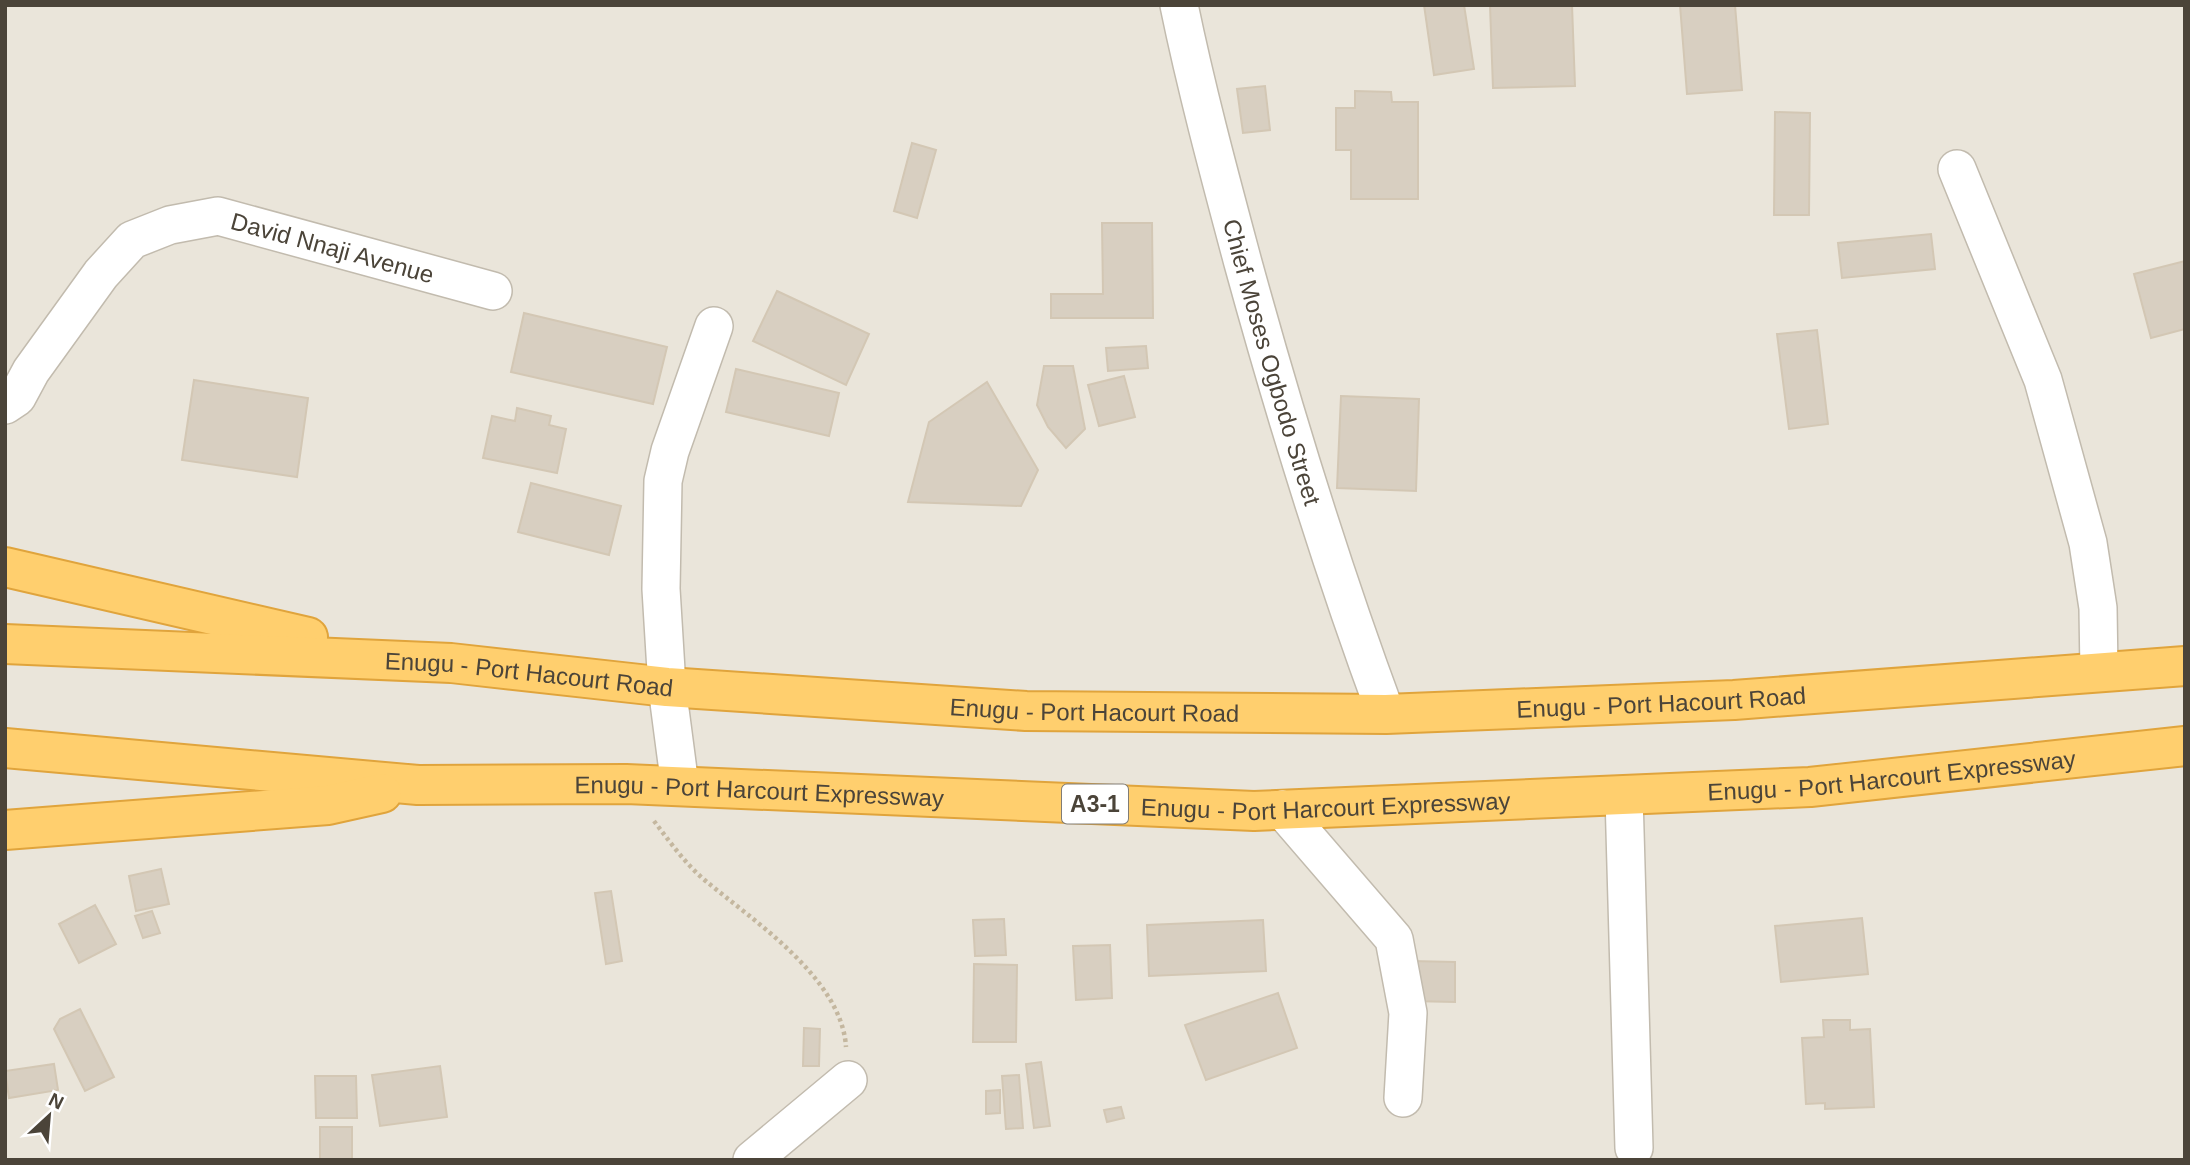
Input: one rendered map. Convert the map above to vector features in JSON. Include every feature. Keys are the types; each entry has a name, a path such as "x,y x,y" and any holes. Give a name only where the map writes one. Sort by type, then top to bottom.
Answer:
{"highway":[{"path":"5,567 271,631 451,663"},
{"name":"Enugu - Port Hacourt Road","path":"5,645 451,663 667,687 1026,710 1386,714 1734,700 2185,666"},
{"name":"Enugu - Port Harcourt Expressway","path":"5,748 418,785 626,784 1282,810 1810,787 2185,747"},
{"path":"5,830 328,806 418,785"}],"street":[{"name":"Chief Moses Ogbodo Street","path":"1179,5 1197,91 1270,363 1341,593 1386,714"},
{"path":"1957,169 2043,380 2088,543 2098,608 2099,672"},
{"name":"David Nnaji Avenue","path":"5,405 17,397 31,371 102,274 132,240 170,225 218,216 493,291"},
{"path":"680,786 667,687 661,589 663,481 670,451 714,326"},
{"path":"1624,796 1634,1148"},
{"path":"1282,810 1394,939 1408,1013 1403,1098"},
{"path":"752,1160 848,1080"}],"path":[{"path":"626,784 690,865 777,936 811,973 845,1034 848,1080"}],"shaded area":[{"path":"5,5 2185,5 2185,1160 5,1160"}],"building":[{"path":"1424,5 1464,5 1474,69 1434,75"},
{"path":"1490,5 1572,5 1575,86 1493,88"},
{"path":"1680,5 1735,5 1742,90 1687,94"},
{"path":"1265,86 1270,130 1243,133 1237,89"},
{"path":"1355,91 1391,92 1392,102 1418,102 1418,199 1351,199 1351,150 1336,150 1336,108 1355,108"},
{"path":"1775,112 1810,113 1809,215 1774,215"},
{"path":"912,143 936,150 917,218 894,211"},
{"path":"1102,223 1152,223 1153,318 1051,318 1051,294 1103,294"},
{"path":"1931,234 1935,269 1842,278 1838,243"},
{"path":"2185,261 2185,329 2151,338 2134,274"},
{"path":"777,291 869,334 846,385 753,341"},
{"path":"524,313 667,347 653,404 511,372"},
{"path":"1817,330 1828,424 1789,429 1777,334"},
{"path":"1146,346 1148,368 1108,371 1106,348"},
{"path":"1044,366 1073,366 1085,429 1066,448 1048,427 1037,405"},
{"path":"736,369 839,393 829,436 726,412"},
{"path":"1124,376 1135,417 1099,426 1088,385"},
{"path":"194,380 308,398 297,477 182,460"},
{"path":"987,382 1038,470 1021,506 908,502 929,422"},
{"path":"1341,396 1419,399 1416,491 1337,488"},
{"path":"517,408 551,416 549,425 566,429 557,473 483,458 492,416 515,421"},
{"path":"531,483 621,506 609,555 518,532"},
{"path":"161,869 169,904 136,911 129,876"},
{"path":"611,891 622,961 606,964 595,893"},
{"path":"95,905 116,944 79,963 59,924"},
{"path":"152,911 160,933 143,938 135,916"},
{"path":"1862,918 1868,974 1781,982 1775,926"},
{"path":"1004,919 1006,955 975,956 973,920"},
{"path":"1263,920 1266,971 1149,976 1147,925"},
{"path":"1110,945 1112,998 1076,1000 1073,946"},
{"path":"1411,961 1455,962 1455,1002 1410,1001"},
{"path":"974,964 1017,965 1016,1042 973,1042"},
{"path":"1278,993 1297,1048 1206,1080 1185,1025"},
{"path":"80,1009 114,1077 85,1091 54,1029 60,1019"},
{"path":"1823,1020 1850,1020 1850,1030 1870,1029 1874,1107 1825,1109 1825,1103 1806,1104 1802,1038 1824,1037"},
{"path":"804,1028 820,1029 819,1066 803,1066"},
{"path":"1041,1062 1050,1126 1034,1128 1026,1064"},
{"path":"54,1064 58,1090 9,1098 5,1071"},
{"path":"440,1066 447,1117 380,1126 372,1075"},
{"path":"1019,1075 1023,1128 1006,1129 1002,1076"},
{"path":"315,1076 356,1076 357,1118 316,1118"},
{"path":"1000,1090 1000,1113 986,1114 986,1091"},
{"path":"1121,1107 1124,1118 1107,1122 1104,1110"},
{"path":"320,1127 352,1127 352,1160 320,1160"}]}
